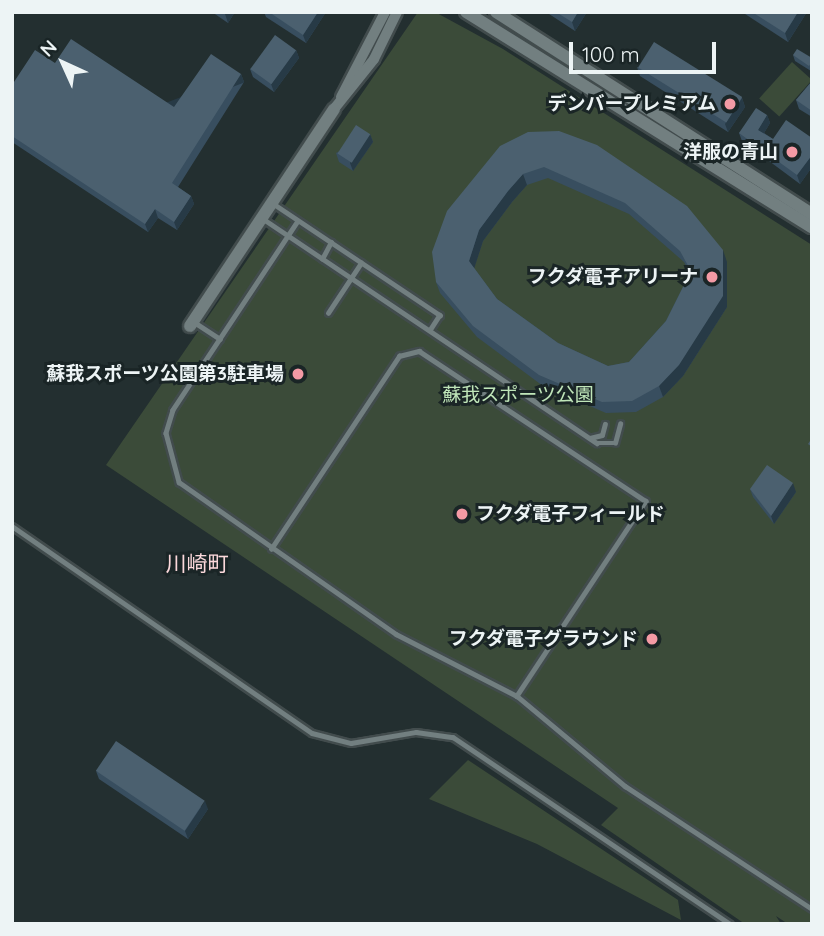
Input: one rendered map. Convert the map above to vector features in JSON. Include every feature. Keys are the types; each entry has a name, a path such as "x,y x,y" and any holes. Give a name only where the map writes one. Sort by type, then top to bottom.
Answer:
{"street":[{"path":"334,109 357,57 384,12"},
{"path":"192,324 334,109 370,65 397,12"},
{"path":"466,12 812,227"},
{"path":"496,12 812,214"},
{"path":"357,57 361,66 370,65"}],"lane":[{"path":"272,203 439,315 430,329"},
{"path":"262,218 590,438 612,445 620,424"},
{"path":"298,221 173,410 166,433 169,458 197,499 396,634 517,696 625,786 812,909"},
{"path":"322,259 331,242"},
{"path":"328,313 361,263"},
{"path":"192,324 220,339"},
{"path":"271,549 399,356 419,351 646,500 517,696"},
{"path":"590,438 601,435 605,424"},
{"path":"12,526 313,733 351,743 416,732 453,737 730,924"}],"green space":[{"name":"蘇我スポーツ公園","path":"418,12 435,12 503,49 812,245 812,924 788,924 776,916 781,924 745,924 601,825 618,808 106,465"},
{"path":"792,62 812,80 779,116 759,98"},
{"path":"468,760 678,900 681,920 537,844 429,799"}],"building":[{"path":"269,12 318,12 303,35"},
{"path":"556,12 578,12 572,22"},
{"path":"752,12 798,12 785,33"},
{"path":"275,35 296,50 271,84 250,69"},
{"path":"71,39 174,107 211,54 241,74 172,183 191,196 174,222 155,209 145,224 12,136 12,85 35,50 55,63"},
{"path":"654,42 742,97 726,123 638,67"},
{"path":"797,49 812,58 809,66 793,55"},
{"path":"812,81 812,111 796,100"},
{"path":"756,108 767,115 758,130 773,139 786,120 812,138 812,155 797,175 739,133"},
{"path":"356,125 370,134 352,163 337,154"},
{"name":"フクダ電子アリーナ","path":"559,131 597,145 687,206 723,250 723,296 679,365 659,386 632,401 602,402 539,375 473,326 436,282 432,252 447,211 500,146 528,132","holes":["544,167 625,203 680,251 691,271 666,321 629,362 608,366 558,343 497,299 469,261 479,230 523,174"]},
{"path":"767,465 793,483 771,516 750,489"},
{"path":"116,741 205,801 185,831 96,771"}],"place":[{"name":"デンバープレミアム","path":"730,104"},
{"name":"洋服の青山","path":"792,152"},
{"name":"フクダ電子アリーナ","path":"712,277"},
{"name":"蘇我スポーツ公園第3駐車場","path":"298,374"},
{"name":"フクダ電子フィールド","path":"462,514"},
{"name":"フクダ電子グラウンド","path":"652,639"}],"district":[{"name":"川崎町","path":"197,563"}]}
